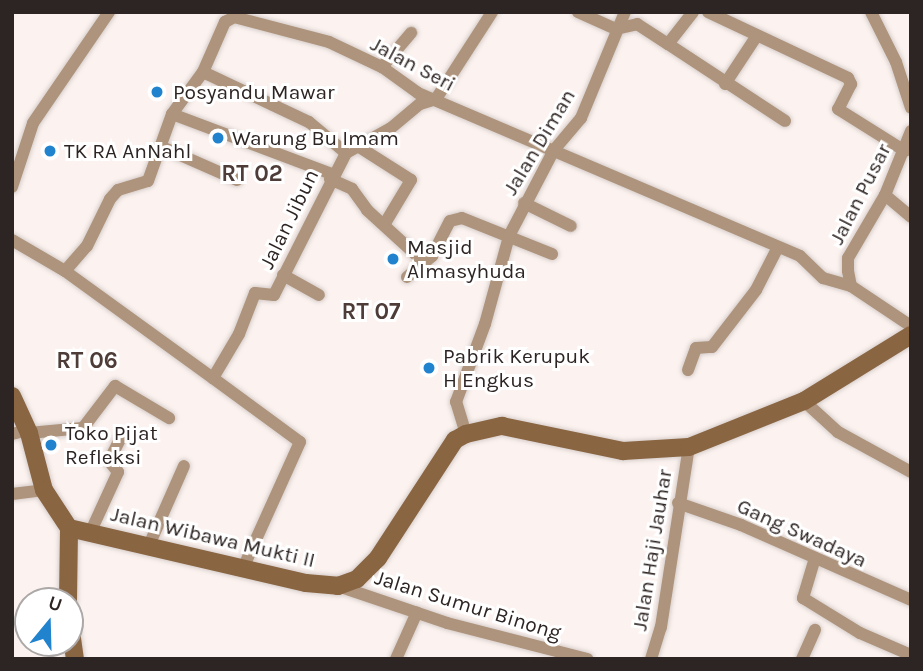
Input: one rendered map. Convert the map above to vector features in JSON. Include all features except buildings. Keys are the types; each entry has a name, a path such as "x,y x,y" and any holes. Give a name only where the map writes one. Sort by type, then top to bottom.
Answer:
{"main road":[{"path":"466,434 502,426 623,451 689,447 804,401 911,335"},
{"path":"12,396 44,490 69,528 68,587"},
{"name":"Jalan Wibawa Mukti II","path":"69,528 150,543 306,583 338,586 356,579 379,558 455,440 466,434"}],"street":[{"path":"12,187 33,123 61,75 109,12"},
{"path":"436,99 492,12"},
{"path":"578,12 616,29 637,24 785,121"},
{"name":"Jalan Diman","path":"466,434 456,402 485,324 509,236 554,150 581,118 625,12"},
{"path":"668,44 693,12"},
{"path":"708,12 756,37 848,78 850,84 838,109 905,151"},
{"path":"871,12 895,62 911,108"},
{"name":"Jalan Seri","path":"65,271 87,246 110,199 118,190 148,181 172,114 202,72 225,22 234,16 329,42 436,99 778,247 800,257 823,278 851,286"},
{"path":"382,68 411,33"},
{"path":"725,84 756,37"},
{"path":"202,72 309,122 351,149 411,180 384,225"},
{"name":"Jalan Jibun","path":"213,378 239,334 256,293 274,295 331,177 351,149 436,99"},
{"path":"172,114 331,177 352,189 384,225 425,263"},
{"name":"Jalan Pusar","path":"851,286 848,258 885,195 911,131"},
{"path":"162,147 237,180"},
{"path":"885,195 911,217"},
{"path":"524,203 571,226"},
{"path":"407,276 425,263 450,221 461,218 552,254"},
{"path":"12,240 65,271 300,442 244,566"},
{"path":"688,370 696,348 712,347 756,290 778,247"},
{"path":"283,275 319,295"},
{"path":"851,286 911,326"},
{"path":"23,432 83,428 115,386 169,418"},
{"path":"804,401 838,432 911,472"},
{"path":"91,531 118,472 108,461 122,436"},
{"name":"Jalan Haji Jauhar","path":"651,659 661,627 678,503 689,447"},
{"path":"150,543 184,466"},
{"path":"12,494 44,490"},
{"name":"Gang Swadaya","path":"678,503 816,558 911,600"},
{"path":"816,558 803,598 860,633 911,655"},
{"name":"Jalan Sumur Binong","path":"338,586 416,612 587,659"},
{"path":"396,659 416,612"},
{"path":"802,659 815,629"}],"place":[{"name":"Posyandu Mawar","path":"157,92"},
{"name":"Warung Bu Imam","path":"218,138"},
{"name":"TK RA AnNahl","path":"50,151"},
{"name":"Masjid Almasyhuda","path":"393,259"},
{"name":"Pabrik Kerupuk H Engkus","path":"429,368"},
{"name":"Toko Pijat Refleksi","path":"51,445"}],"district":[{"name":"RT 02","path":"252,174"},
{"name":"RT 07","path":"371,312"},
{"name":"RT 06","path":"87,361"}]}
